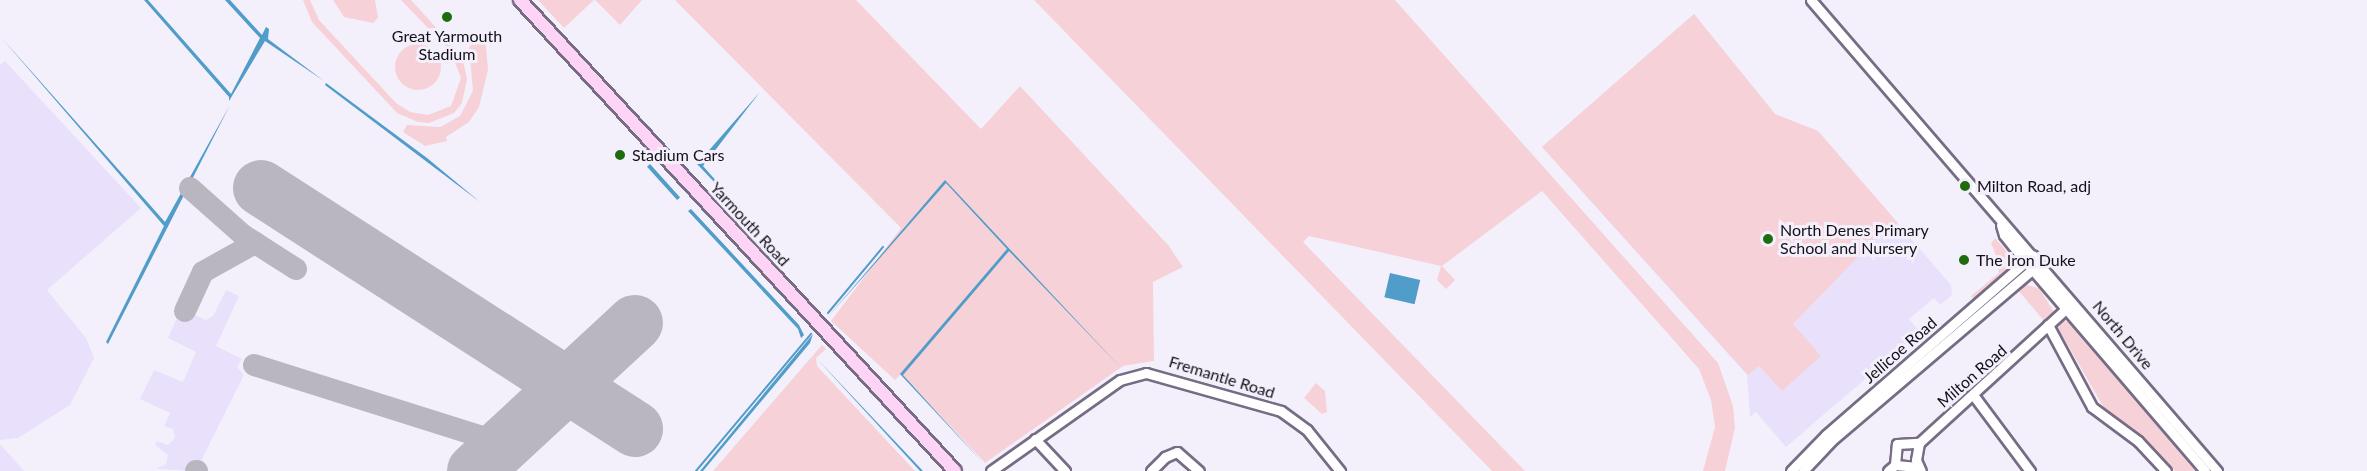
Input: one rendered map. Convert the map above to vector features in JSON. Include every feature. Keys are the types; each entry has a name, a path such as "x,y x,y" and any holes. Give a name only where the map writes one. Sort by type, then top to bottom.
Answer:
{"main road":[{"name":"Yarmouth Road","path":"520,0 955,471"}],"street":[{"name":"North Drive","path":"1811,0 1903,103 2001,225 2011,229 2029,258 2217,471"},
{"name":"Jellicoe Road","path":"1791,471 2029,258"},
{"name":"Jellicoe Road","path":"1829,438 2036,266"},
{"name":"North Drive","path":"2071,304 2205,471"},
{"name":"Milton Road","path":"1891,468 1898,444 1919,443 1974,396 2071,304"},
{"path":"2048,325 2092,407 2138,441 2166,471"},
{"name":"Fremantle Road","path":"991,471 1120,380 1135,374 1157,374 1289,416 1307,430 1340,471"},
{"path":"1974,396 2030,471"},
{"path":"1035,439 1065,471"},
{"path":"1891,468 1919,469 1919,443"},
{"path":"1151,471 1165,457 1177,452 1199,471"},
{"name":"Jellicoe Road","path":"1803,471 1814,452"}],"shaded area":[{"path":"303,0 310,0 319,20 396,103 410,112 428,115 451,106 461,78 451,52 401,0 411,0 462,56 467,79 462,103 454,113 429,123 418,122 397,113 312,22"},
{"path":"333,0 375,0 378,18 373,23 344,17"},
{"path":"538,0 594,0 564,28"},
{"path":"595,0 642,0 620,25"},
{"path":"675,0 856,0 981,129 1020,86 1169,246 1183,267 1153,282 1154,361 1123,366 985,463 901,374 895,380 831,321 901,228"},
{"path":"1034,0 1395,0 1718,363 1733,406 1735,428 1725,471 1703,471 1715,427 1711,400 1699,369 1542,191 1442,266 1455,280 1446,289 1437,280 1441,266 1309,236 1303,242 1525,471 1492,471"},
{"name":"North Denes Primary School and Nursery","path":"1694,14 1775,114 1818,131 1951,285 1952,295 1940,305 1934,298 1909,319 1920,332 1786,447 1756,412 1750,417 1747,375 1542,147"},
{"name":"North Denes Primary School and Nursery","path":"1694,14 1775,114 1818,131 1898,223 1884,230 1793,324 1821,356 1782,391 1759,366 1748,375 1542,147"},
{"path":"477,39 482,39 486,46 488,70 479,107 469,122 446,137 447,141 425,146 403,132 407,125 440,127 460,116 473,91 469,47"},
{"path":"418,44 434,51 441,67 434,83 418,90 402,83 395,67 402,51"},
{"path":"5,61 141,208 47,290 86,338 94,358 70,405 18,438 0,440 0,65"},
{"path":"1995,238 2007,252 2009,260 1997,258 1991,243"},
{"path":"1997,260 2008,263 2005,272 1974,299 1971,296 1999,273"},
{"path":"2027,285 2039,288 2054,312 2045,322 2017,289"},
{"path":"226,290 239,296 216,346 242,359 237,367 244,375 196,471 156,469 166,464 168,455 155,445 157,441 168,445 175,438 173,429 164,426 170,413 140,399 154,370 183,382 196,352 168,338 181,309 206,320 213,316"},
{"path":"2063,321 2070,322 2195,471 2175,471 2136,431 2104,408 2058,328"},
{"path":"822,345 826,349 816,358 817,366 915,471 713,471"},
{"path":"1316,383 1325,391 1327,412 1322,414 1304,398"},
{"path":"0,444 24,471 0,471"}],"water":[{"path":"144,0 148,0 231,94 260,38 225,0 230,0 262,35 266,27 269,29 268,39 324,81 265,41 229,101 229,97"},
{"path":"0,36 165,222 230,105 108,344 106,342 164,226"},
{"path":"326,83 427,158 480,202 325,85"},
{"path":"760,92 703,166 759,229 697,164"},
{"path":"650,164 680,197 677,200 647,167"},
{"path":"945,180 1121,368 1009,251 903,375 984,464 900,374 1007,249 946,183 827,318"},
{"path":"691,209 799,325 804,335 801,338 798,329 688,211"},
{"path":"1390,273 1420,280 1415,304 1384,297"},
{"path":"813,334 810,343 703,471 700,471"},
{"path":"819,361 821,363 923,471 920,471"}],"waterway":[{"path":"828,313 883,247"},
{"path":"696,471 811,334"}],"taxiway":[{"path":"190,188 243,235 296,269"},
{"path":"185,311 203,272 255,243"},
{"path":"254,365 504,444"}],"runway":[{"path":"261,188 635,429"},
{"path":"475,471 635,323"}],"place":[{"name":"Great Yarmouth Stadium","path":"447,17"},
{"name":"Stadium Cars","path":"620,155"},
{"name":"Milton Road, adj","path":"1965,186"},
{"name":"North Denes Primary School and Nursery","path":"1768,239"},
{"name":"The Iron Duke","path":"1964,260"}]}
